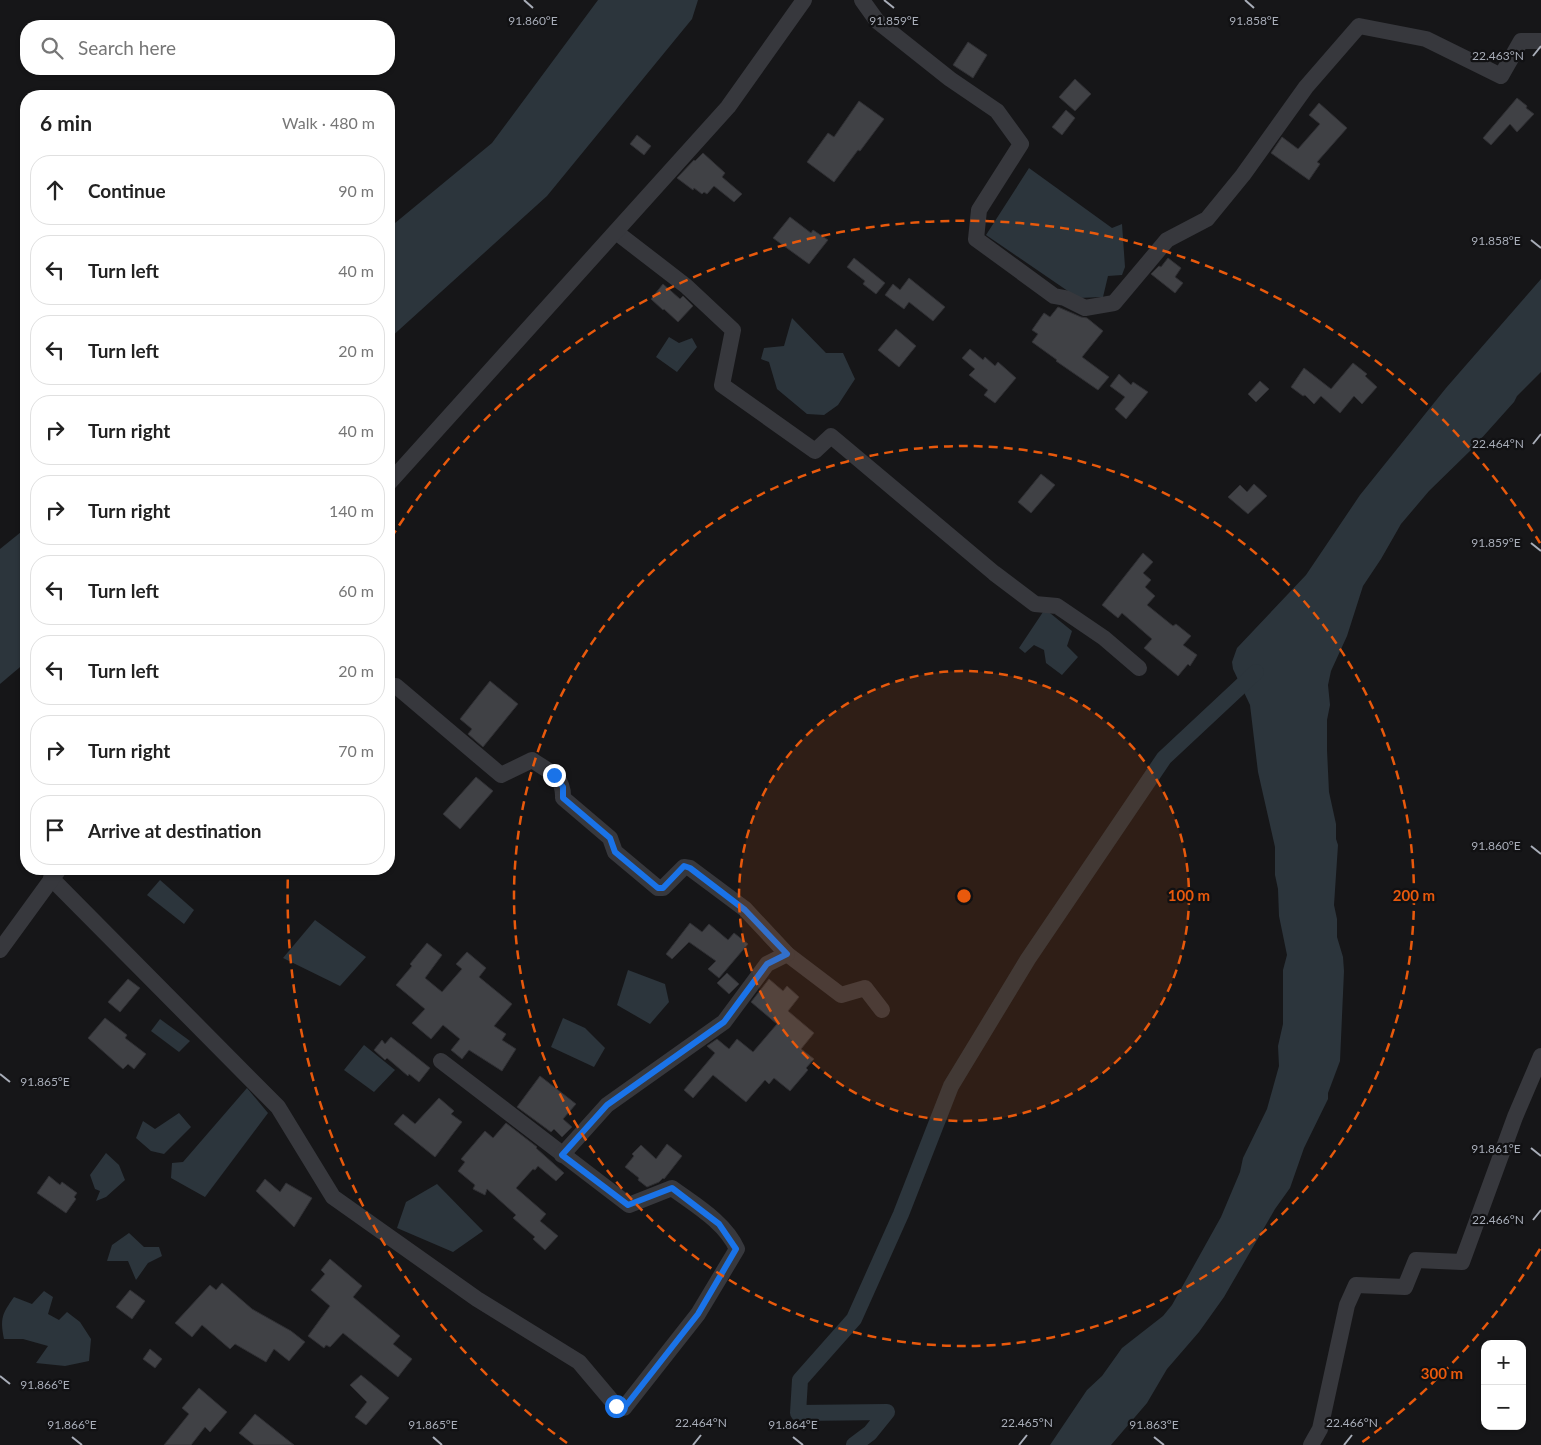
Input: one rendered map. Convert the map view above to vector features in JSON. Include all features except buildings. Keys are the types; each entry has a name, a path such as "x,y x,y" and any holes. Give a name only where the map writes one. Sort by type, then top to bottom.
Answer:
{"street":[{"path":"395,475 728,107 804,0"},
{"path":"862,0 878,21 890,31 950,79 997,111 1021,144 979,210 976,239 1054,296 1066,298 1085,308 1114,303 1167,240 1207,219 1243,175 1306,87 1360,26 1426,39 1501,76 1521,41 1541,41"},
{"path":"616,232 686,286 733,330 722,386 815,451 831,436 994,574 1035,604 1057,606 1104,638 1139,668"},
{"path":"395,686 501,775 532,760 554,775 563,787 563,798 610,838 615,852 658,888 663,888 684,866 690,868 745,910 787,954 841,995 864,988 882,1010"},
{"path":"0,950 54,875"},
{"path":"57,875 278,1107 332,1197 477,1299 579,1362 616,1406 624,1408 698,1314 736,1249 719,1224 672,1188 628,1205 441,1061"},
{"path":"562,1155 607,1105 724,1022 767,964 787,954"},
{"path":"1311,1445 1320,1429 1346,1305 1356,1285 1404,1287 1416,1260 1462,1262 1515,1117 1541,1056"}],"shaded area":[{"path":"598,0 698,0 692,19 547,196 395,334 395,223 492,143"},
{"path":"1029,168 1112,228 1122,224 1125,267 1122,275 1108,276 1103,297 1078,298 986,235"},
{"path":"1541,279 1541,372 1517,396 1514,402 1471,450 1429,491 1401,524 1363,586 1347,636 1331,671 1328,685 1330,705 1327,720 1327,750 1329,792 1336,824 1338,845 1334,905 1337,919 1337,937 1343,957 1344,971 1340,1061 1328,1093 1328,1099 1304,1148 1290,1188 1275,1209 1224,1297 1199,1332 1167,1369 1147,1403 1111,1445 1050,1445 1087,1390 1102,1376 1122,1348 1163,1316 1172,1305 1221,1217 1240,1172 1243,1158 1267,1109 1279,1066 1278,1046 1283,1024 1283,970 1287,955 1279,916 1278,889 1275,875 1275,847 1258,772 1250,705 1233,669 1232,662 1237,648 1306,575 1360,495 1446,388"},
{"path":"792,318 826,353 843,353 855,379 838,405 824,415 807,414 777,389 769,362 761,359 764,348 784,346"},
{"path":"669,337 679,343 692,338 697,347 677,372 656,357"},
{"path":"20,533 20,667 0,684 0,549"},
{"path":"1045,609 1072,631 1067,646 1078,657 1062,675 1046,663 1044,650 1034,645 1025,653 1019,648"},
{"path":"160,880 194,910 184,924 147,895"},
{"path":"315,920 366,957 340,986 283,958"},
{"path":"628,970 665,984 669,1002 650,1024 617,1005"},
{"path":"563,1018 585,1028 605,1048 594,1067 551,1047"},
{"path":"160,1019 190,1041 179,1052 151,1031"},
{"path":"364,1045 395,1070 374,1092 344,1070"},
{"path":"247,1088 268,1113 205,1197 171,1178 172,1163 183,1162"},
{"path":"179,1113 191,1127 164,1154 151,1151 136,1138 143,1121 155,1129"},
{"path":"106,1153 119,1165 125,1180 106,1197 96,1201 100,1191 95,1189 90,1175"},
{"path":"437,1184 483,1231 453,1252 397,1228 406,1202"},
{"path":"129,1233 144,1247 159,1247 162,1256 148,1263 136,1280 128,1261 107,1261 112,1245"},
{"path":"44,1291 53,1297 48,1314 59,1320 67,1312 80,1322 91,1339 89,1361 65,1366 36,1363 48,1346 23,1339 4,1339 3,1316 14,1297 32,1304"}],"waterway":[{"path":"854,1445 870,1433 887,1412 798,1413 800,1380 854,1319 901,1214 951,1086 1028,959 1164,758 1256,672"}],"route":[{"path":"554,775 563,787 563,798 610,838 615,852 658,888 663,888 684,866 690,868 745,910 787,954 767,964 724,1022 607,1105 562,1155 628,1205 672,1188 719,1224 736,1249 698,1314 624,1408 616,1406"}]}
